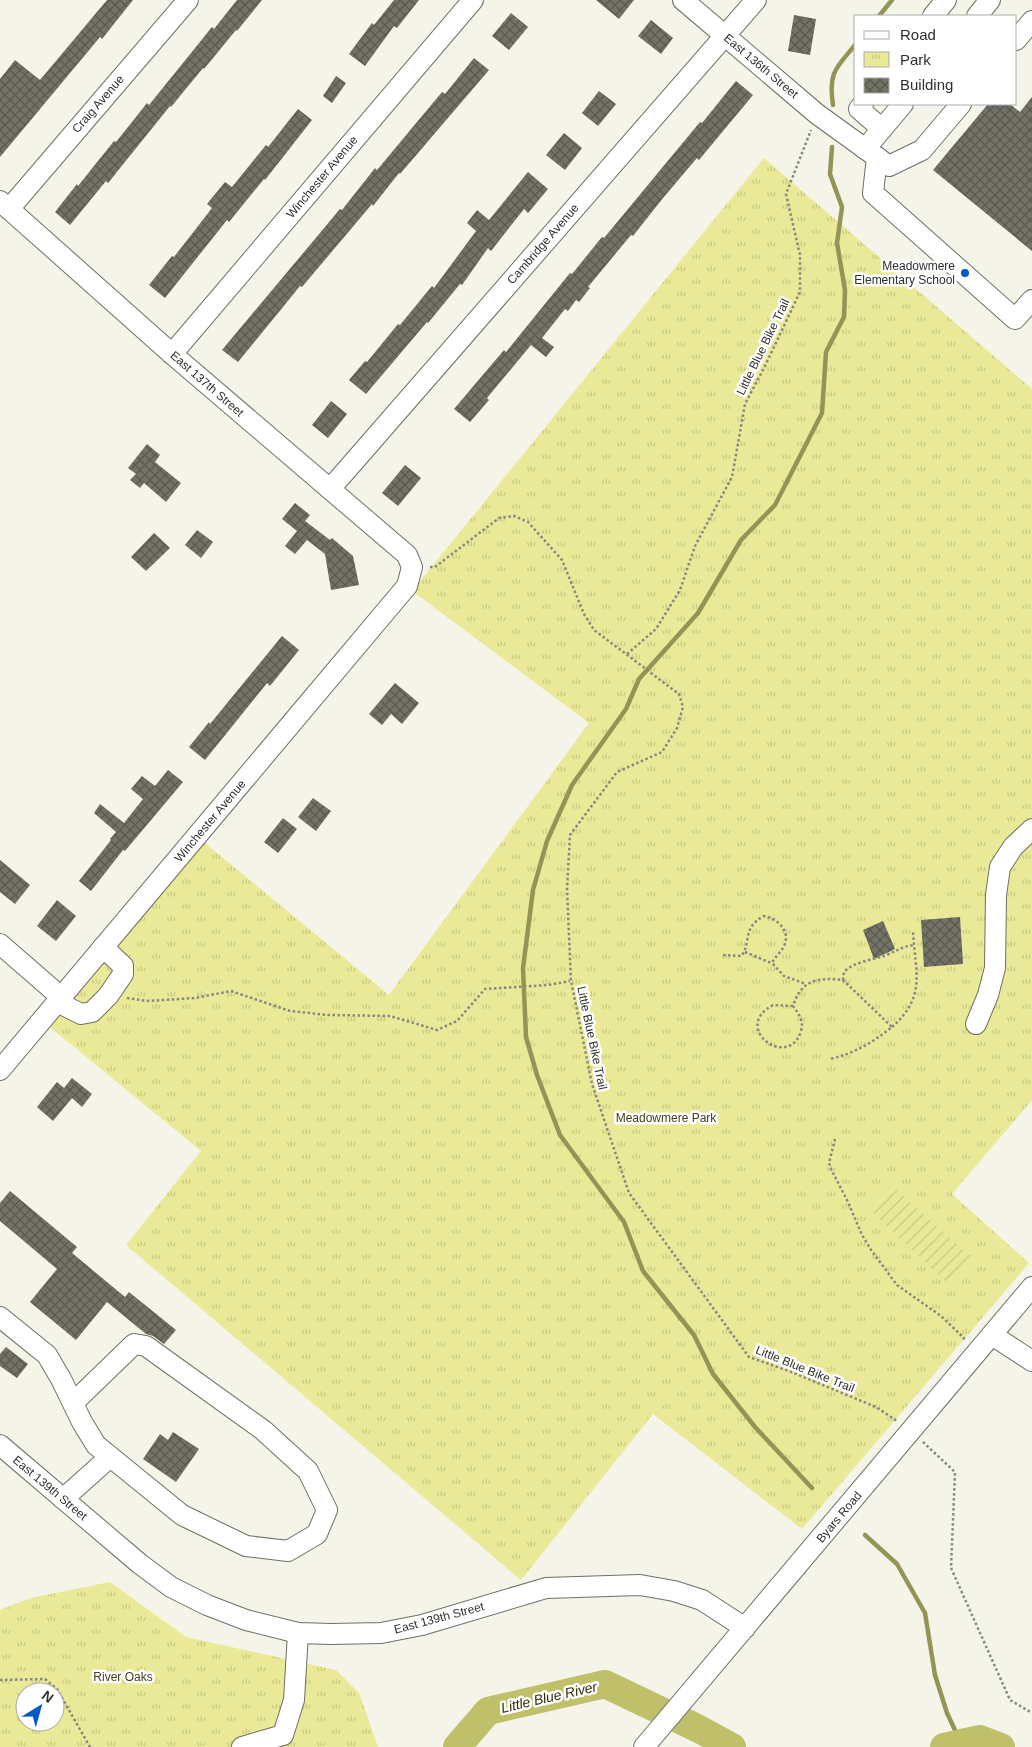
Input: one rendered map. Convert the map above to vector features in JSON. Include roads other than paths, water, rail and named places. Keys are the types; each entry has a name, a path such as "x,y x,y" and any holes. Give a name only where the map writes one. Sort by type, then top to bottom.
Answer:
{"street":[{"name":"Craig Avenue","path":"4,205 188,0"},
{"name":"Winchester Avenue","path":"172,354 473,0"},
{"name":"East 136th Street","path":"683,0 817,114 871,153"},
{"name":"Cambridge Avenue","path":"330,489 756,0"},
{"path":"934,15 946,0"},
{"path":"978,15 990,0"},
{"path":"1017,39 1032,21"},
{"path":"862,105 859,109 882,129"},
{"path":"902,105 882,129 871,153 873,194 1015,319 1032,300"},
{"path":"871,153 889,166 922,150 960,105"},
{"name":"East 137th Street","path":"4,205 172,354 407,555 412,567"},
{"name":"Winchester Avenue","path":"0,1070 407,586 412,567"},
{"path":"976,1024 988,995 995,968 996,895 1000,868 1013,848 1032,830"},
{"path":"0,944 59,1000 81,1014 92,1012 108,996 123,974 123,966 103,947"},
{"name":"Byars Road","path":"644,1747 1032,1287"},
{"path":"0,1317 46,1355 96,1445 182,1515 246,1546 288,1551 317,1534 327,1510 308,1471 263,1430 146,1346 134,1344 73,1403"},
{"path":"992,1335 1032,1362"},
{"name":"East 139th Street","path":"0,1446 140,1564 172,1587 207,1605 246,1620 298,1633 381,1633 422,1625 546,1588 640,1585 674,1591 702,1600 745,1628"},
{"path":"63,1499 110,1457"},
{"path":"242,1747 289,1741 294,1700 298,1633"}],"waterway":[{"path":"880,15 892,0"},
{"path":"833,105 832,85 835,71 854,46"},
{"path":"812,1488 755,1427 713,1374 694,1335 643,1271 624,1222 560,1135 537,1075 526,1037 523,968 533,890 547,841 572,785 626,709 639,679 698,613 741,540 775,505 822,413 826,352 844,317 845,290 837,243 842,207 830,174 832,147"},
{"path":"865,1535 897,1564 925,1613 935,1675 947,1713 961,1743"},
{"name":"Little Blue River","path":"457,1747 488,1711 605,1684 732,1747"},
{"name":"Little Blue River","path":"944,1747 980,1739 1001,1747"}],"place":[{"name":"Meadowmere Elementary School","path":"965,273"}],"park label":[{"name":"Meadowmere Park","path":"666,1118"},
{"name":"River Oaks","path":"123,1677"}]}
